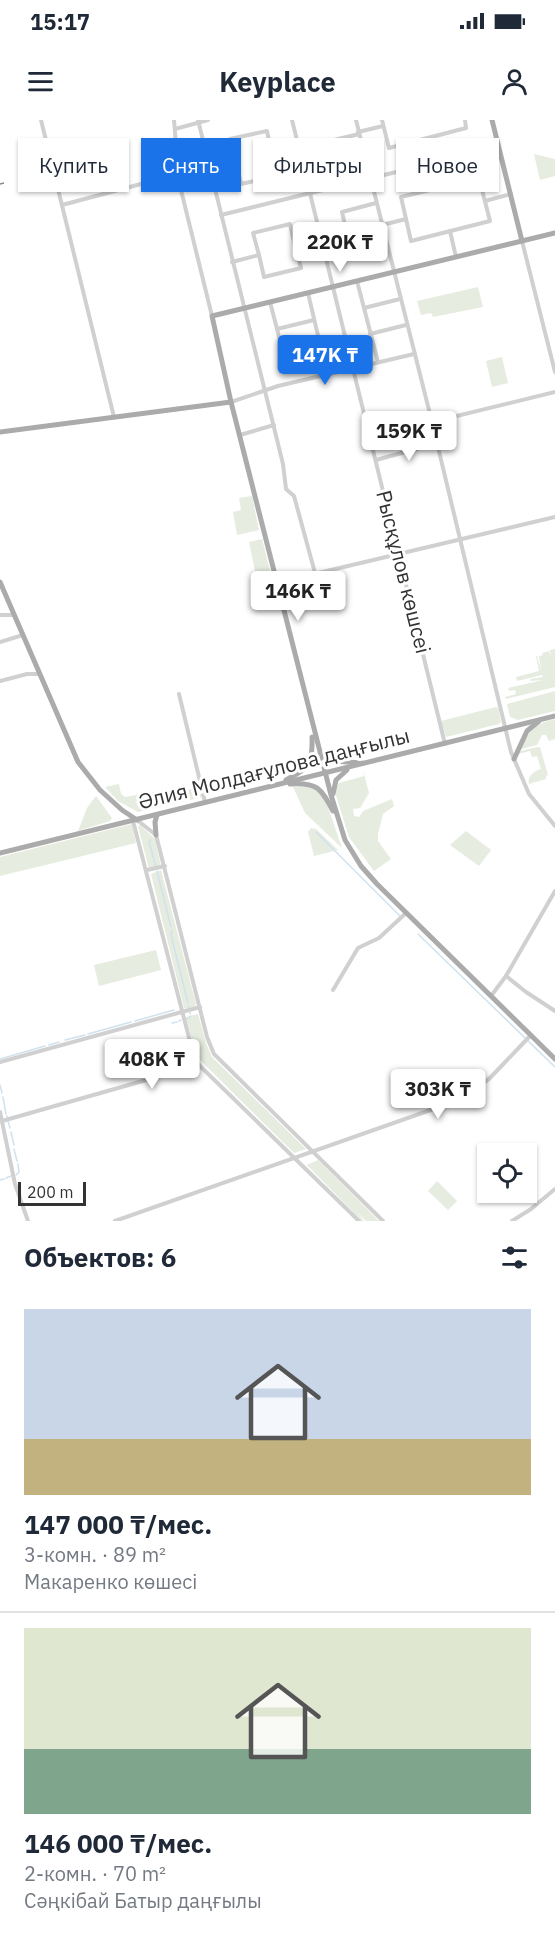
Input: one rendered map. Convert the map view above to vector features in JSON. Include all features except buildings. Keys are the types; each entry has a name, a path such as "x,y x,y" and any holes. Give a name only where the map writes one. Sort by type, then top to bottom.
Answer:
{"main road":[{"path":"492,120 497,138"},
{"path":"499,147 522,241"},
{"path":"555,233 212,316 231,402 317,746 345,840 361,866 406,914 491,996 528,1038 555,1059"},
{"path":"0,432 231,402"},
{"path":"0,582 78,762 99,788 135,820"},
{"name":"Әлия Молдағұлова даңғылы","path":"0,854 555,716"},
{"path":"514,759 526,731 541,720"},
{"path":"276,785 305,769 310,763 312,723"},
{"path":"317,746 327,760 370,763"},
{"path":"333,802 336,780 347,771 362,765"},
{"path":"276,785 306,783 317,787 338,820"},
{"path":"156,835 154,825 157,815"}],"street":[{"path":"41,120 114,418"},
{"path":"174,120 176,138"},
{"path":"175,129 208,120"},
{"name":"Рысқұлов көшсеі","path":"292,120 296,138"},
{"path":"356,120 360,138"},
{"path":"382,120 388,147 396,145"},
{"path":"428,138 466,128 465,120"},
{"path":"198,121 203,138"},
{"path":"340,138 383,126"},
{"path":"235,138 267,131 268,138"},
{"path":"62,205 141,184"},
{"path":"182,192 212,316"},
{"path":"216,192 274,425 286,489 294,496 315,573"},
{"path":"221,215 318,192"},
{"path":"373,192 438,443 514,759 535,803 555,826"},
{"path":"420,192 401,197 411,241 490,221 482,192"},
{"name":"Рысқұлов көшсеі","path":"310,194 445,744"},
{"path":"484,201 511,194"},
{"path":"376,203 342,212 352,256 387,246"},
{"path":"382,225 406,219"},
{"path":"290,224 301,268 264,277 259,255 253,233 290,224"},
{"path":"450,231 457,258"},
{"path":"295,246 321,240"},
{"path":"522,241 555,372"},
{"path":"232,262 259,255"},
{"path":"357,281 378,362"},
{"path":"308,293 327,374"},
{"path":"364,308 400,299"},
{"path":"269,302 288,371"},
{"path":"277,329 314,320"},
{"path":"370,334 406,325"},
{"path":"283,354 320,345"},
{"path":"231,402 265,390 414,354"},
{"path":"432,422 555,392"},
{"path":"240,435 274,425"},
{"path":"375,460 438,443"},
{"path":"276,583 555,517"},
{"path":"0,615 14,615"},
{"path":"0,642 22,635"},
{"path":"0,681 27,674 38,674"},
{"path":"179,694 206,803"},
{"path":"135,820 156,835 207,1037 214,1054 383,1221"},
{"path":"135,820 192,1052 199,1065 359,1221"},
{"path":"147,870 165,866"},
{"path":"491,996 506,976 555,891"},
{"path":"333,990 358,948 379,938 406,914"},
{"path":"506,976 525,992 554,1010"},
{"path":"0,1062 200,1007"},
{"path":"115,1221 443,1107 468,1095 489,1079 528,1038"},
{"path":"2,1121 199,1065"},
{"path":"0,1112 15,1184 28,1221"},
{"path":"512,1221 555,1189"}],"shaded area":[{"path":"534,154 555,159 555,176 540,180"},
{"path":"478,287 483,307 433,317 431,313 421,315 417,301"},
{"path":"502,357 508,383 492,387 486,361"},
{"path":"252,496 259,530 237,535 233,512 241,510 239,498"},
{"path":"262,539 272,578 256,576 249,542"},
{"path":"555,649 555,687 506,699 505,697 516,694 515,690 509,691 508,688 543,680 531,681 530,679 543,677 542,675 517,681 516,677 539,671 536,656 541,670 539,656 549,651 551,657 550,650"},
{"path":"555,691 555,711 518,720 510,717 507,704"},
{"path":"496,707 501,722 499,724 446,737 441,721"},
{"path":"555,719 555,739 549,741 546,735 542,735 537,745 521,749 534,728"},
{"path":"540,747 548,775 546,779 529,784 532,774 541,769 537,756 532,757 530,751 518,754 517,752"},
{"path":"363,770 369,793 360,808 353,809 354,816 359,817 363,811 392,799 394,806 383,814 378,834 378,841 391,859 374,871 349,837 335,792 339,783 364,776"},
{"path":"119,784 121,794 125,797 159,791 161,796 200,787 203,797 138,812 118,801 105,787"},
{"path":"310,786 320,792 328,807 342,848 305,813 293,787"},
{"path":"96,796 112,818 110,821 78,831 87,808"},
{"path":"132,824 136,843 0,876 0,857"},
{"path":"140,825 155,839 161,866 149,869 138,826"},
{"path":"311,828 316,829 338,850 314,856 308,832"},
{"path":"466,831 491,850 479,866 450,845"},
{"path":"161,870 196,1004 186,1009 151,874"},
{"path":"156,950 161,970 99,986 94,965"},
{"path":"198,1014 212,1057 306,1149 294,1153 198,1058 186,1017"},
{"path":"318,1160 379,1221 366,1221 357,1212 364,1221 362,1221 307,1165"},
{"path":"437,1181 457,1201 448,1210 428,1191"}],"waterway":[{"path":"316,832 400,916"},
{"path":"151,840 149,842 156,867"},
{"path":"157,871 171,927"},
{"path":"172,930 171,935 188,1003"},
{"path":"418,934 555,1067"},
{"path":"135,1021 174,1010"},
{"path":"187,1019 191,1016"},
{"path":"88,1034 131,1022"},
{"path":"172,1023 177,1022"},
{"path":"65,1040 85,1035"},
{"path":"49,1045 59,1042"},
{"path":"0,1059 45,1046"},
{"path":"0,1085 2,1093"},
{"path":"3,1097 6,1114"},
{"path":"8,1121 10,1128"},
{"path":"11,1132 14,1145"},
{"path":"14,1149 17,1161"},
{"path":"16,1175 19,1172 18,1164"},
{"path":"6,1178 11,1176"},
{"path":"0,1180 4,1179"}],"railway":[{"path":"0,184 4,183"}]}
